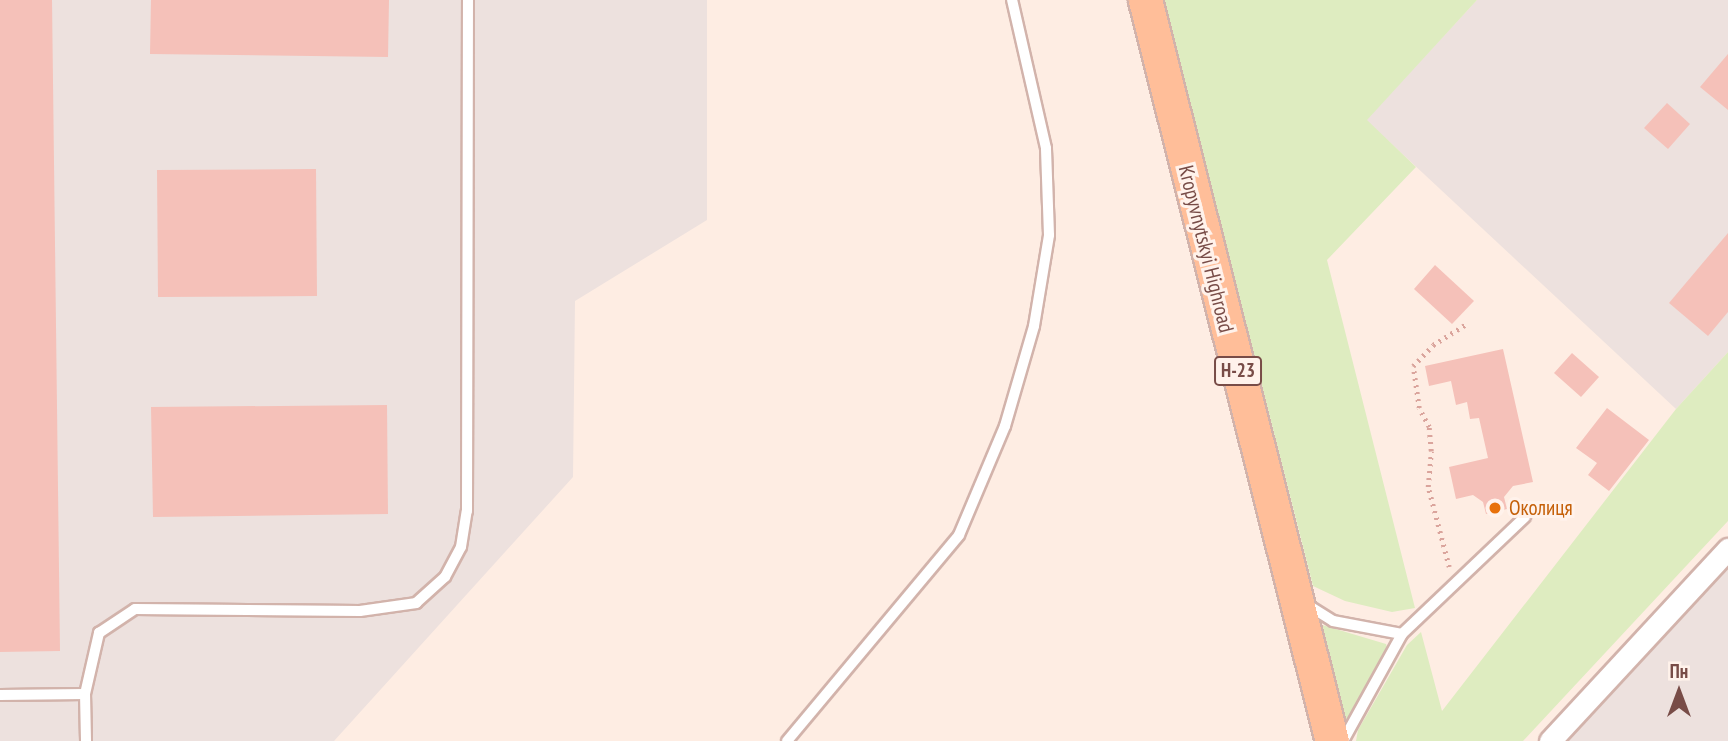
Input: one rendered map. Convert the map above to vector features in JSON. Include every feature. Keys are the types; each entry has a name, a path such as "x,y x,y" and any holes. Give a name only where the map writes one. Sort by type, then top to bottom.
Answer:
{"main road":[{"name":"Kropyvnytskyi Highroad","path":"1145,0 1332,741"}],"street":[{"path":"1550,741 1728,549"}],"lane":[{"path":"86,741 85,694 99,633 135,609 360,611 416,603 445,577 461,547 467,511 468,0"},
{"path":"787,741 959,535 1005,426 1034,326 1049,235 1046,148 1012,0"},
{"path":"1343,741 1402,634 1525,517"},
{"path":"1297,599 1333,621 1402,634"},
{"path":"0,695 85,694"}],"path":[{"path":"1454,585 1428,487 1431,451 1429,428 1419,408 1413,366 1433,345 1468,323"}],"shaded area":[{"path":"0,0 707,0 707,220 575,301 573,477 334,741 0,741"},
{"path":"1477,0 1728,0 1728,352 1676,409 1366,120"},
{"path":"1728,564 1728,741 1563,741"}],"green space":[{"path":"1145,0 1477,0 1367,120 1416,167 1327,260 1415,608 1392,612 1345,601 1313,586 1237,288 1217,291"},
{"path":"1728,352 1728,521 1523,741 1356,741 1358,730 1407,645 1421,632 1442,711 1676,409"},
{"path":"1319,624 1386,644 1388,651 1351,719 1342,724"}],"building":[{"path":"0,0 52,0 60,651 0,652"},
{"path":"151,0 389,0 388,57 150,54"},
{"path":"1728,54 1728,110 1700,87"},
{"path":"1667,103 1690,124 1668,149 1644,128"},
{"path":"316,169 317,296 158,297 157,170"},
{"path":"1728,233 1728,312 1708,336 1669,303"},
{"path":"1435,265 1474,301 1452,324 1414,289"},
{"path":"1503,349 1533,482 1513,486 1504,497 1507,509 1486,514 1483,502 1473,495 1456,499 1449,467 1488,458 1479,418 1470,419 1467,402 1456,405 1451,381 1429,386 1425,366"},
{"path":"1572,353 1599,377 1581,397 1554,373"},
{"path":"387,405 388,514 153,517 151,407"},
{"path":"1607,408 1649,440 1609,491 1588,475 1597,463 1576,448"}],"place":[{"name":"Околиця","path":"1495,508"}]}
